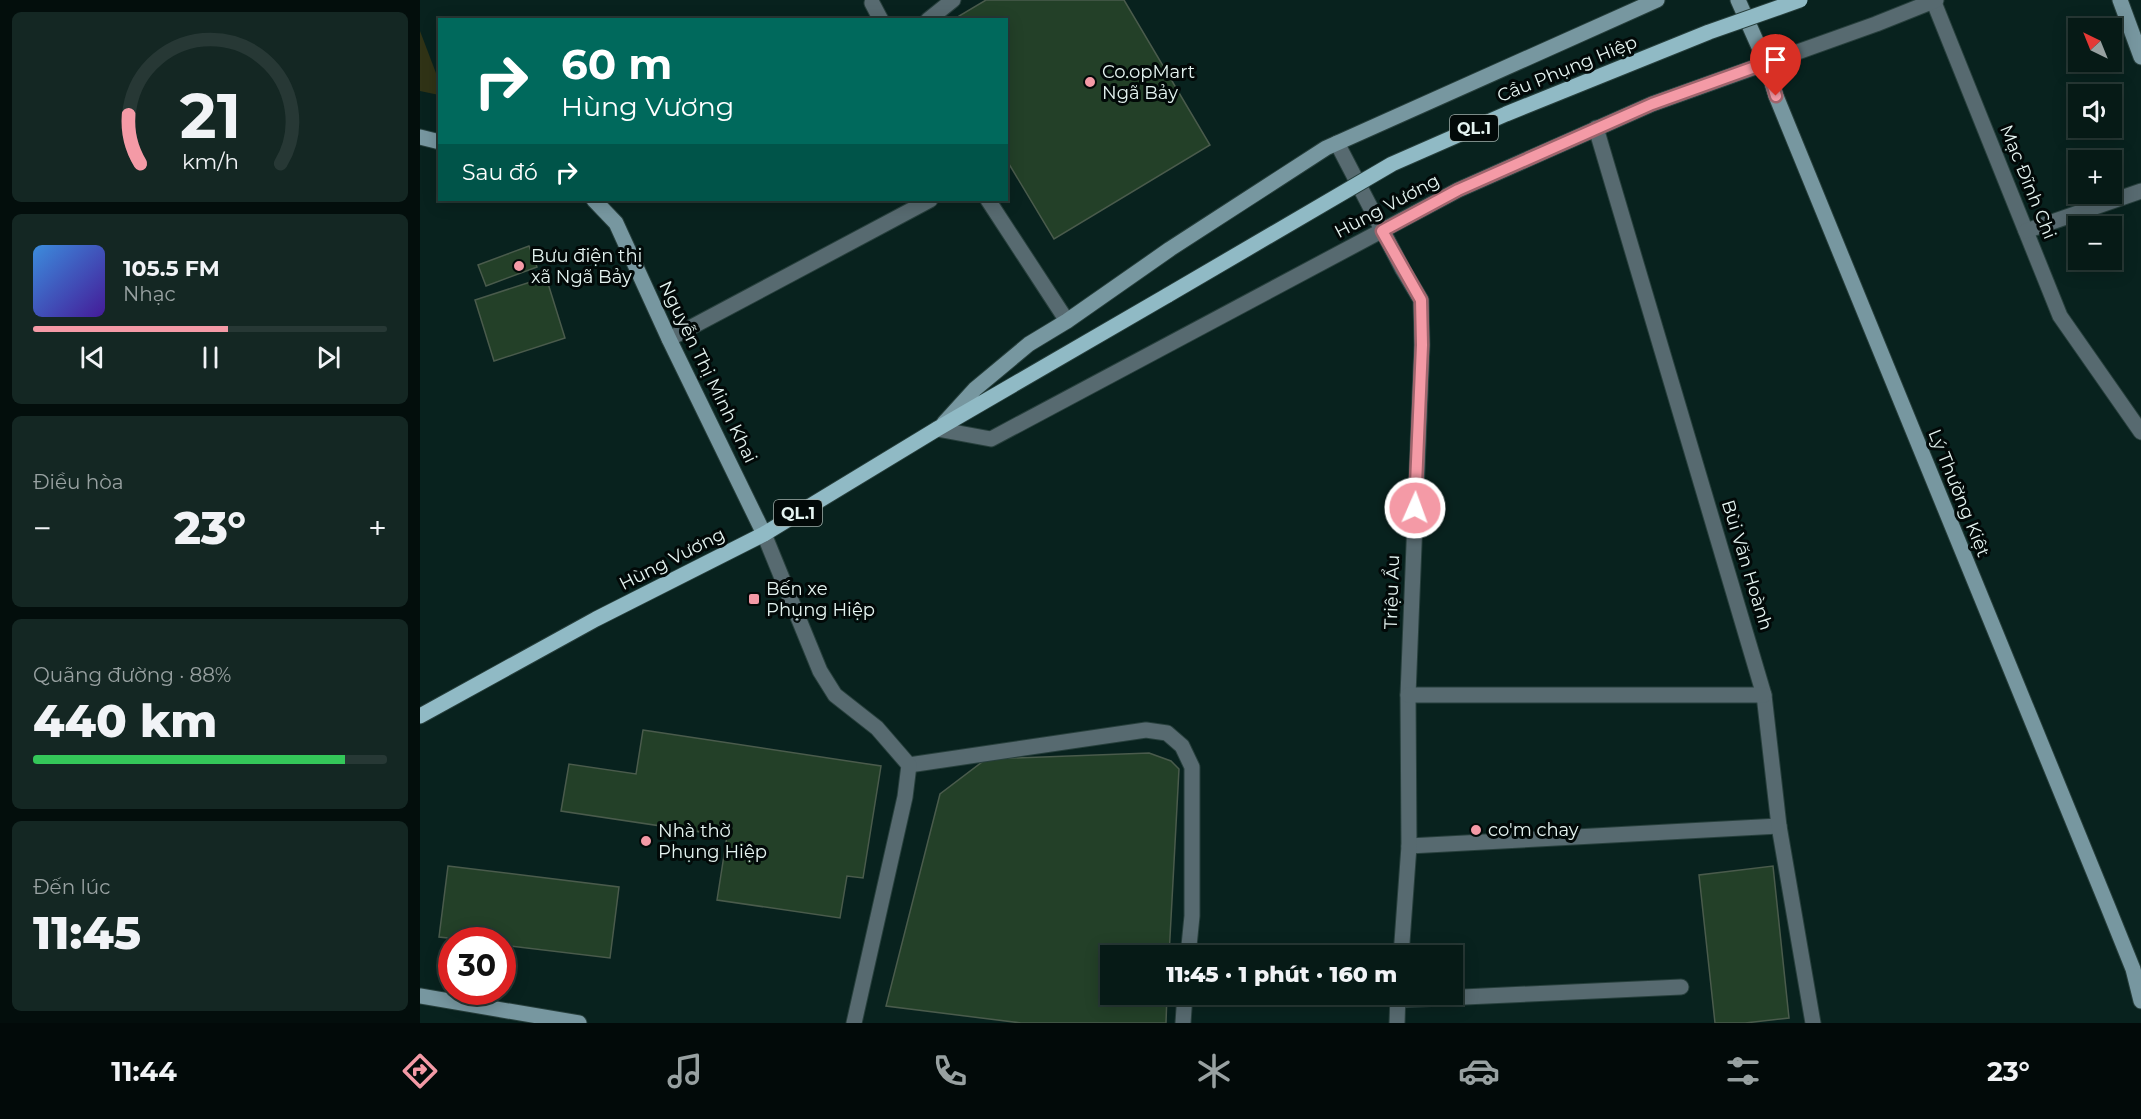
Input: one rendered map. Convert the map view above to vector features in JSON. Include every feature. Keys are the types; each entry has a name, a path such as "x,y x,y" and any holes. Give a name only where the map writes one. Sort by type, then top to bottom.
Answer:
{"main road":[{"name":"Cầu Phụng Hiệp","path":"1168,295 1392,164 1506,114 1709,32 1800,0"},
{"name":"Hùng Vương","path":"420,716 596,619 764,534 937,429 1168,295"}],"street":[{"path":"930,18 953,0"},
{"name":"Hùng Vương","path":"937,429 975,389 1029,344 1326,148 1657,0"},
{"name":"Lý Thường Kiệt","path":"1738,0 1766,63 1776,96 2137,968 2141,1001"},
{"name":"Hùng Vương","path":"937,429 991,439 1458,190 1652,104 1934,0"},
{"name":"Mạc Đĩnh Chi","path":"1934,0 2060,316 2141,432"},
{"path":"2120,0 2141,57"},
{"path":"872,3 880,18"},
{"name":"Bùi Văn Hoành","path":"1596,128 1764,695 1779,826 1813,1023"},
{"path":"420,137 438,142"},
{"name":"Triệu Ẩu","path":"1337,143 1382,231 1421,300 1422,345 1408,695 1409,846 1402,945"},
{"path":"2026,231 2141,191"},
{"name":"Nguyễn Thị Minh Khai","path":"595,201 616,223 669,339 764,534"},
{"path":"669,339 928,201"},
{"path":"989,201 1067,321"},
{"path":"764,534 820,671 835,694 877,728 909,765 905,797 854,1023"},
{"path":"1408,695 1764,695"},
{"path":"909,765 1146,730 1167,733 1182,746 1192,767 1192,916 1189,945"},
{"path":"1409,846 1779,826"},
{"path":"1463,995 1681,987"},
{"path":"420,996 579,1023"},
{"path":"1183,1023 1184,1005"},
{"path":"1397,1023 1398,1005"}],"green space":[{"path":"420,31 438,78 438,95 420,91"}],"building":[{"name":"Co.opMart Ngã Bảy","path":"986,0 1124,0 1210,145 1054,239 1008,162 1008,18 960,18 959,16"},
{"path":"529,246 537,267 486,286 478,265"},
{"path":"546,277 565,338 494,361 475,300"},
{"path":"643,730 881,766 863,878 847,876 840,918 717,900 727,836 561,811 569,764 636,774"},
{"path":"1149,753 1171,761 1179,769 1170,945 1100,945 1100,1005 1167,1005 1166,1023 1021,1023 886,1006 940,794 986,759"},
{"path":"448,866 619,887 610,958 516,947 516,927 440,927"},
{"path":"1773,866 1789,1018 1745,1023 1715,1023 1699,875"}],"place":[{"name":"Co.opMart Ngã Bảy","path":"1090,82"},
{"name":"Bưu điện thị xã Ngã Bảy","path":"519,266"},
{"name":"Bến xe Phụng Hiệp","path":"754,599"},
{"name":"co'm chay","path":"1476,830"},
{"name":"Nhà thờ Phụng Hiệp","path":"646,841"}],"route":[{"path":"1415,508 1422,345 1421,300 1382,231 1458,190 1652,104 1766,63 1776,96"}]}
